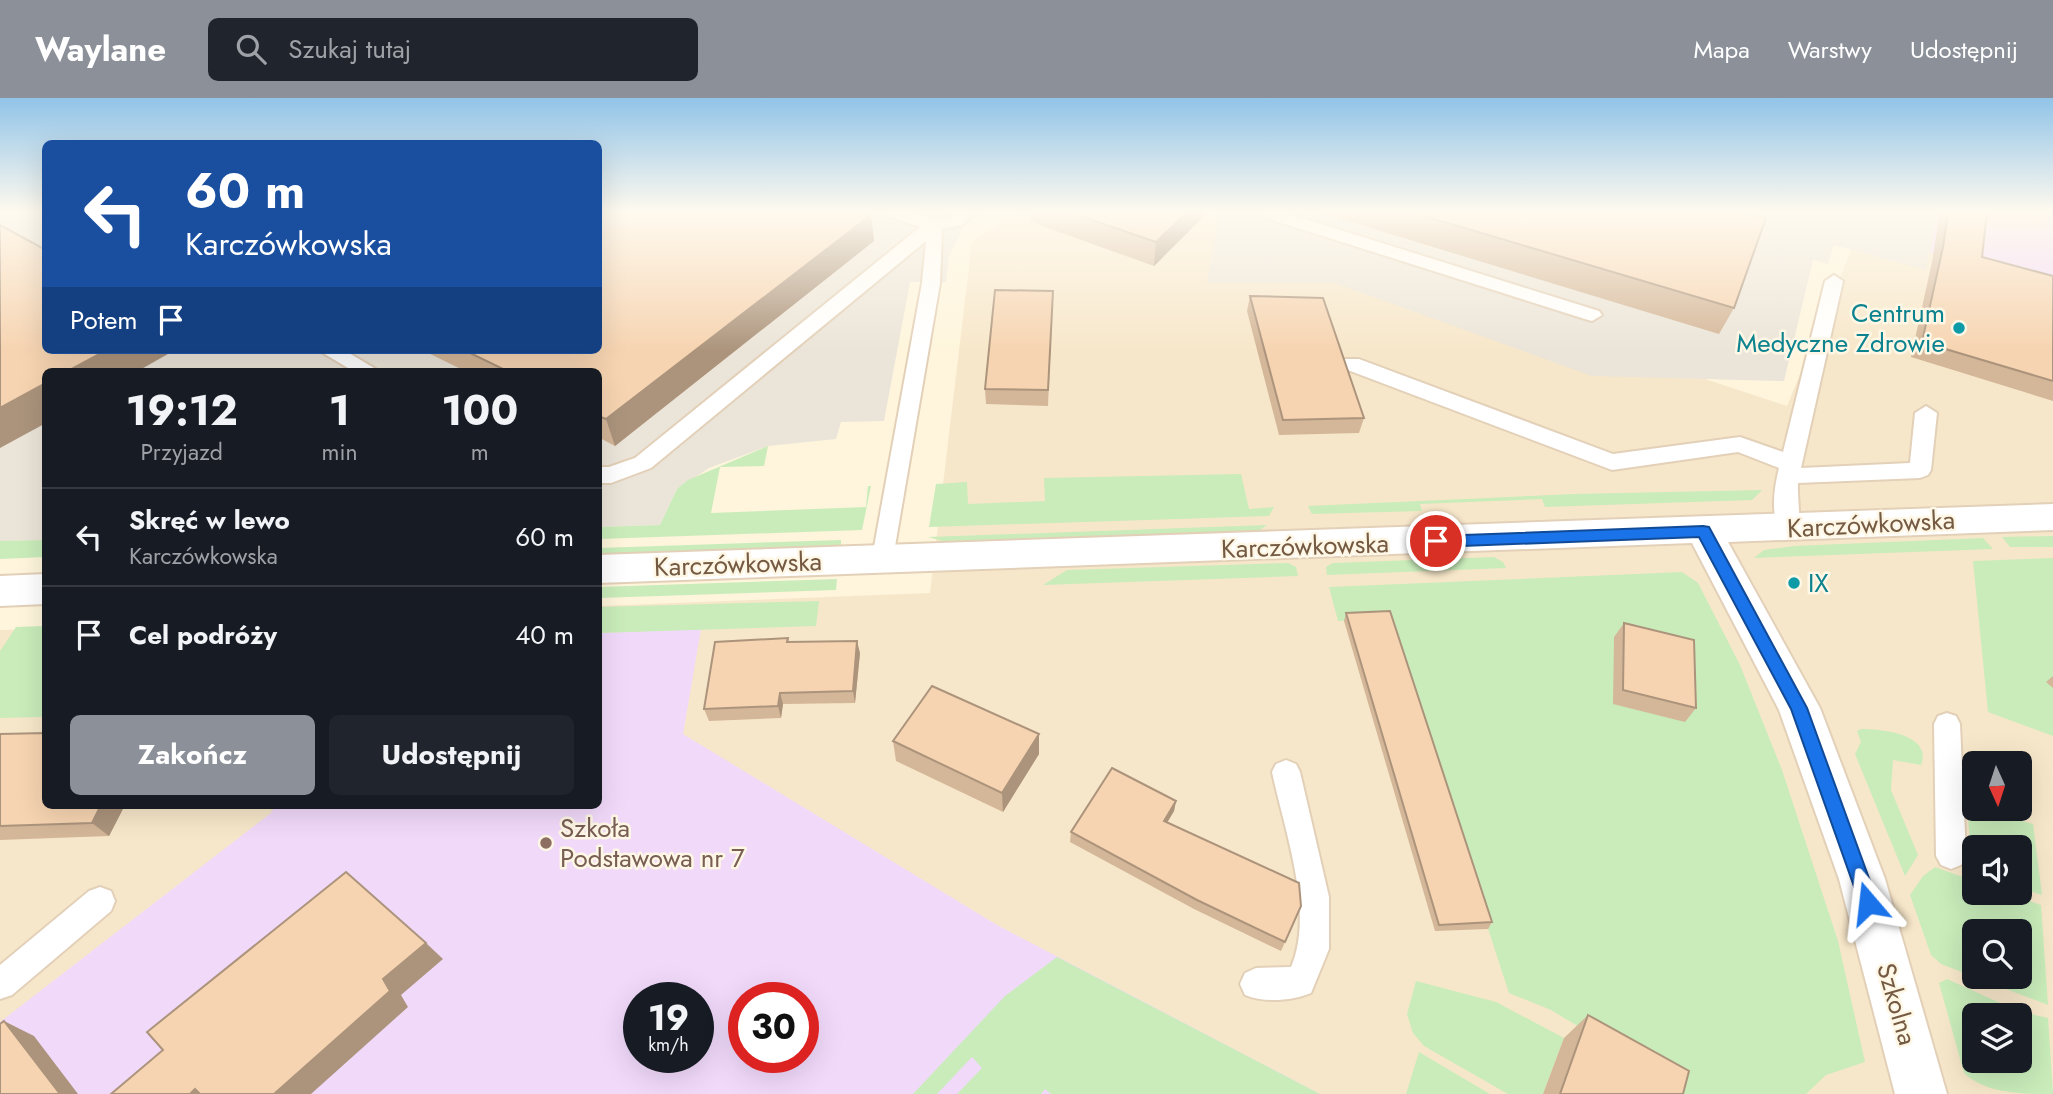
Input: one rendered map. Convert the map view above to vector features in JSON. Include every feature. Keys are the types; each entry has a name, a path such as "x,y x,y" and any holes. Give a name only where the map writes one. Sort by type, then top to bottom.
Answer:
{"street":[{"name":"Karczówkowska","path":"602,569 2053,517"},
{"name":"Szkolna","path":"1703,531 1799,708 1862,879 1922,1094"},
{"path":"0,591 42,589"}],"lane":[{"path":"602,475 611,475 643,463 893,258"},
{"path":"884,558 933,258"},
{"path":"1415,258 1592,314"},
{"path":"1789,528 1785,504 1790,470 1834,281"},
{"path":"336,354 363,368"},
{"path":"1352,364 1612,462 1740,444 1790,470 1920,470 1926,413"},
{"path":"1947,724 1951,856"},
{"path":"1256,984 1300,982 1314,949 1314,897 1286,772"},
{"path":"1,984 100,901"}],"shaded area":[{"path":"0,258 42,258 42,354 602,354 602,258 949,258 946,282 910,282 884,421 841,422 836,439 768,446 709,468 677,489 660,525 602,527 602,368 42,368 42,540 0,541"},
{"path":"970,258 1341,258 1787,406 1848,258 2053,258 2053,1094 0,1094 0,630 42,629 42,809 602,809 602,606 930,593"},
{"path":"1211,258 1830,258 1828,264 1813,260 1784,381 1592,376 1335,283 1207,283"},
{"path":"1884,258 1928,258 1926,270"},
{"path":"1951,258 2053,258 2053,285"},
{"name":"Szkoła Podstawowa nr 7","path":"701,629 683,734 997,925 1320,1094 0,1094 0,1022 273,809 602,809 602,633"}],"green space":[{"path":"768,446 764,466 720,467 711,513 866,507 868,486 871,486 862,530 602,539 602,527 660,525 677,489 688,480"},
{"path":"1241,474 1249,509 1274,507 1269,516 929,527 936,484 967,482 968,504 1045,501 1044,478"},
{"path":"1762,490 1752,500 1545,507 1542,499 1420,504 1422,511 1312,514 1308,506 1573,494"},
{"path":"1267,525 1258,531 946,542 928,537"},
{"path":"2053,536 2053,547 2010,547 2002,537"},
{"path":"1983,538 1993,549 1754,558 1764,550 1794,546"},
{"path":"42,540 42,557 0,559 0,541"},
{"path":"841,540 841,546 602,554 602,548"},
{"path":"1494,557 1503,562 1506,568 1327,575 1326,567 1333,563"},
{"path":"2053,558 2053,736 1988,712 1973,561"},
{"path":"1288,563 1296,567 1298,576 1043,585 1067,570"},
{"path":"1682,572 1698,583 1740,665 1782,770 1838,941 1865,1062 1826,1075 1806,1094 1680,1094 1674,1084 1551,1010 1509,993 1387,619 1338,621 1329,587"},
{"path":"837,579 836,590 602,598 602,587"},
{"path":"819,601 816,626 602,633 602,607"},
{"path":"42,626 41,717 0,718 0,651 16,627"},
{"path":"1861,729 1903,735 1920,746 1923,755 1921,765 1893,760 1891,790 1918,855 1905,876 1855,754 1861,742 1857,731"},
{"path":"1968,821 2022,821 2033,824 2042,895 2032,892 2032,835 1969,835"},
{"path":"1935,867 1962,877 1962,905 2032,905 2032,902 2041,905 2048,1005 2006,989 2032,989 2032,919 1962,919 1962,972 1941,964 1931,955 1910,895 1923,876"},
{"path":"1057,957 1320,1094 1051,1094 1045,1089 1041,1094 957,1094 982,1068 972,1057 937,1094 913,1094 1005,996"},
{"path":"1947,979 1962,986 1962,989 1969,989 2000,1003 1962,1003 1962,1066 1939,983"},
{"path":"1416,981 1496,1002 1564,1038 1543,1094 1508,1094 1424,1046 1413,1033 1407,1014"},
{"path":"2032,1014 2048,1018 2053,1094 1994,1089 1964,1073 2032,1073"},
{"path":"1419,1052 1490,1094 1406,1094"}],"building":[{"path":"0,258 42,258 42,354 100,354 74,368 42,368 42,385 0,408"},
{"path":"602,258 815,258 606,419 602,418 602,368 501,368 472,354 602,354"},
{"path":"1567,258 1752,258 1734,308"},
{"name":"Centrum Medyczne Zdrowie","path":"1940,258 1988,258 2053,276 2053,381 1922,342"},
{"path":"995,290 1053,291 1048,390 985,389"},
{"path":"1250,296 1323,298 1364,418 1283,420"},
{"path":"1390,611 1492,922 1439,925 1346,613"},
{"path":"1624,623 1694,640 1696,708 1623,690"},
{"path":"788,638 787,642 857,641 853,691 780,693 778,706 704,709 715,642"},
{"path":"932,686 1039,734 1002,793 893,741"},
{"path":"42,733 42,809 99,809 92,823 0,826 0,734"},
{"path":"1112,768 1176,801 1164,821 1299,883 1301,906 1285,942 1197,900 1071,832"},
{"path":"346,872 426,943 383,979 390,991 274,1094 200,1094 195,1089 190,1094 111,1094 163,1050 147,1032"},
{"path":"1588,1015 1689,1071 1683,1094 1560,1094"},
{"path":"4,1021 60,1094 0,1094 0,1024"}],"place":[{"name":"Centrum Medyczne Zdrowie","path":"1959,328"},
{"name":"IX","path":"1794,583"},
{"name":"Szkoła Podstawowa nr 7","path":"546,843"}],"route":[{"path":"1436,541 1703,531 1799,708 1862,879 1868,903"}]}
